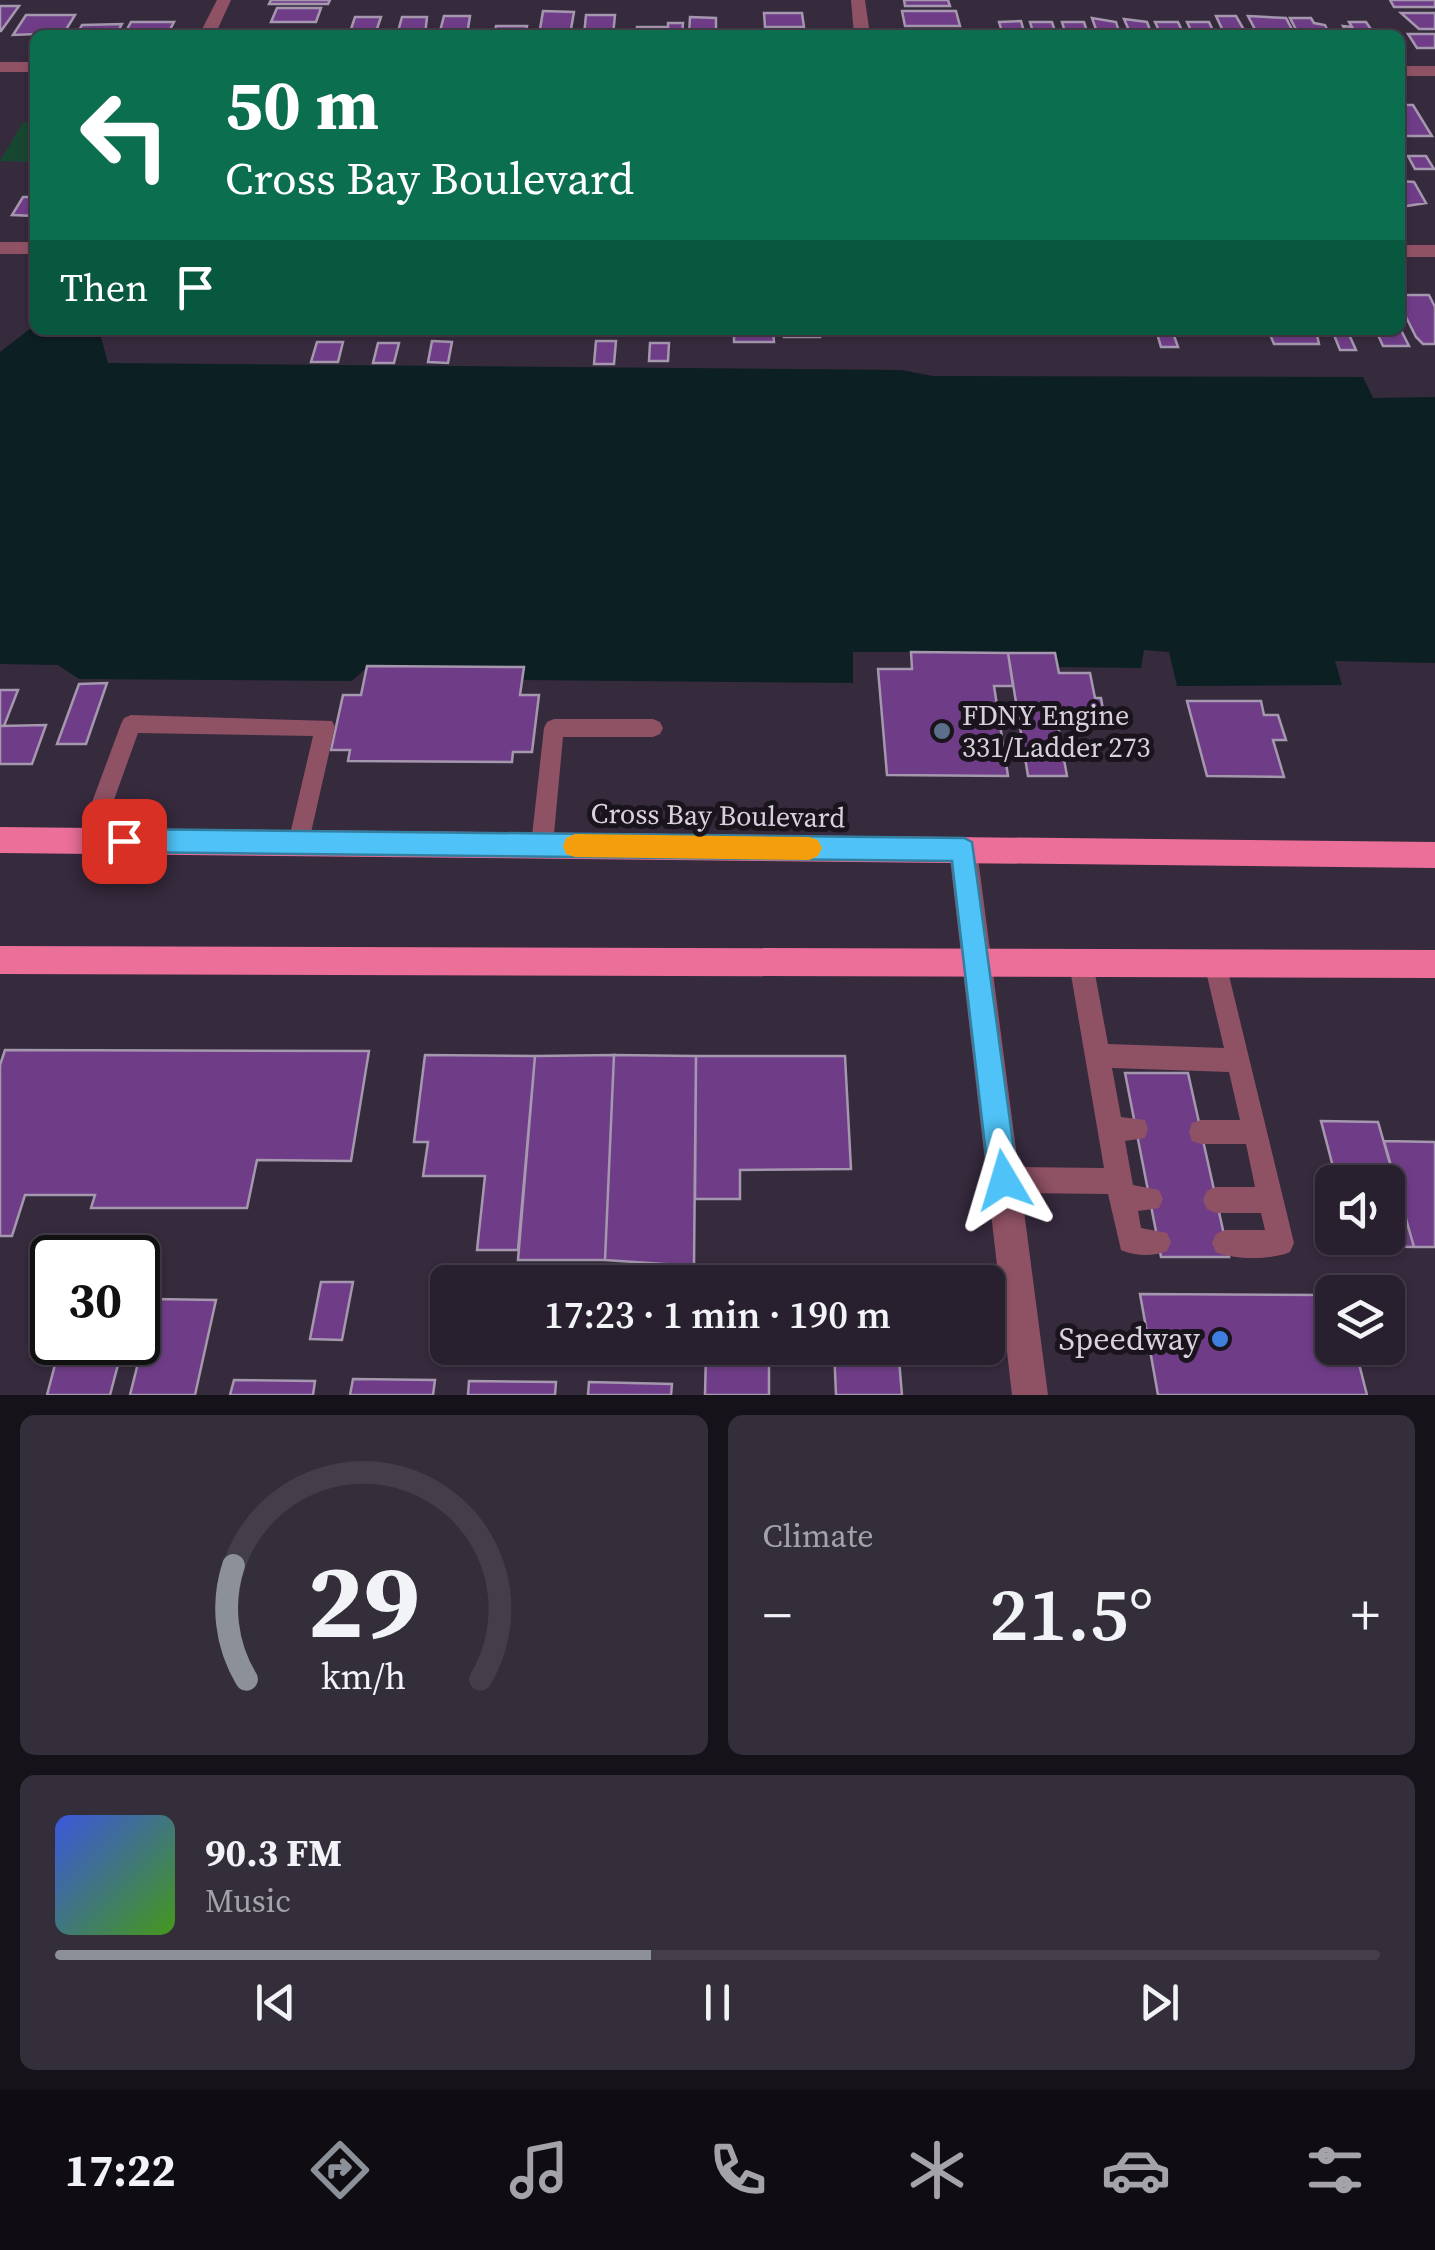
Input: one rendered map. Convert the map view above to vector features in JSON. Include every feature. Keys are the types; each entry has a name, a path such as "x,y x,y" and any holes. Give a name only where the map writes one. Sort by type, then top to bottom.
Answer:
{"main road":[{"name":"Cross Bay Boulevard","path":"0,840 1435,855"},
{"path":"0,960 1435,964"}],"street":[{"path":"209,30 224,0"},
{"path":"858,0 861,30"},
{"path":"0,67 30,67"},
{"path":"1405,71 1435,72"},
{"path":"0,248 30,248"},
{"path":"1405,251 1435,251"},
{"path":"964,850 1030,1395"}],"lane":[{"path":"89,840 131,724 326,727 299,843"},
{"path":"542,845 554,728 653,728"},
{"path":"1081,963 1098,1056 1124,1129 1121,1190 1130,1241 1158,1242"},
{"path":"1216,964 1281,1243 1225,1243"},
{"path":"1098,1056 1236,1060"},
{"path":"1201,1132 1254,1132"},
{"path":"1004,1180 1121,1190 1150,1199"},
{"path":"1216,1200 1270,1200"}],"green space":[{"path":"23,122 30,123 30,162 0,161"}],"shaded area":[{"path":"30,329 30,335 100,335 108,363 901,370 933,376 1363,377 1373,398 1435,397 1435,663 1335,661 1342,685 1177,686 1169,652 1144,650 1141,668 1059,667 1055,652 853,652 853,683 522,680 368,666 352,681 79,679 58,665 0,664 0,352"}],"building":[{"path":"271,0 330,0 328,4 269,4"},
{"path":"904,0 948,0 950,6 905,6"},
{"path":"1390,0 1435,0 1435,7 1394,7"},
{"path":"0,6 19,6 1,31 0,31"},
{"path":"277,8 321,8 316,22 271,22"},
{"path":"543,11 574,12 571,30 540,30"},
{"path":"902,11 956,11 960,26 905,26"},
{"path":"764,13 802,13 804,27 765,27"},
{"path":"1401,13 1435,13 1435,29 1419,29"},
{"path":"26,15 75,15 66,30 30,30 30,34 13,35"},
{"path":"586,15 615,15 614,30 584,30"},
{"path":"444,16 470,16 468,30 440,30"},
{"path":"1216,16 1236,16 1244,30 1223,30"},
{"path":"1248,16 1286,18 1292,30 1255,30"},
{"path":"355,17 381,17 377,30 351,30"},
{"path":"402,17 427,17 426,30 398,30"},
{"path":"690,17 716,18 716,30 689,30"},
{"path":"1092,18 1116,22 1118,30 1096,30"},
{"path":"1290,18 1311,18 1328,30 1296,30"},
{"path":"1124,19 1147,22 1150,30 1129,30"},
{"path":"1021,21 1024,30 1001,30 999,22"},
{"path":"131,22 174,22 170,30 127,30"},
{"path":"1030,22 1052,22 1054,30 1032,30"},
{"path":"1062,22 1084,22 1086,30 1064,30"},
{"path":"1155,22 1178,22 1182,30 1159,30"},
{"path":"1187,22 1209,22 1213,30 1191,30"},
{"path":"1349,22 1366,22 1372,30 1345,30 1343,26 1352,27"},
{"path":"668,23 683,23 682,30 637,30 637,27 668,27"},
{"path":"122,24 119,30 79,30 82,25"},
{"path":"496,26 527,26 526,30 495,30"},
{"path":"1408,34 1435,34 1435,48 1417,48"},
{"path":"1405,105 1413,105 1432,136 1405,136"},
{"path":"1408,156 1426,156 1434,169 1415,169"},
{"path":"1405,181 1414,182 1426,203 1405,206"},
{"path":"23,197 30,197 30,216 12,215"},
{"path":"1405,295 1429,295 1435,307 1435,344 1423,344 1405,315"},
{"path":"734,335 773,335 774,342 734,342"},
{"path":"820,335 820,337 784,337"},
{"path":"1157,335 1174,335 1178,347 1161,347"},
{"path":"1270,335 1317,335 1319,344 1274,344"},
{"path":"1334,335 1349,335 1356,350 1340,350"},
{"path":"1378,335 1404,335 1409,346 1383,346"},
{"path":"432,341 452,342 448,363 428,362"},
{"path":"596,341 616,341 614,364 594,364"},
{"path":"317,342 343,342 338,362 311,362"},
{"path":"378,343 399,343 394,363 373,363"},
{"path":"650,343 669,343 668,361 649,361"},
{"name":"FDNY Engine 331/Ladder 273","path":"911,652 1008,653 1013,686 994,686 1008,776 887,775 878,669 912,669"},
{"path":"1008,653 1055,653 1059,673 1090,673 1095,698 1101,698 1104,715 1056,715 1067,776 1028,776"},
{"path":"367,666 524,667 520,695 539,695 532,752 513,752 512,762 348,761 350,750 331,750 343,695 361,695"},
{"path":"107,683 86,744 57,744 79,684"},
{"path":"0,690 18,690 4,726 0,726"},
{"path":"1187,701 1261,701 1264,715 1278,715 1286,740 1273,740 1284,777 1207,776"},
{"path":"46,725 32,764 0,764 0,726"},
{"path":"5,1050 369,1051 351,1161 257,1160 247,1208 91,1208 95,1195 25,1195 12,1236 0,1236 0,1065"},
{"path":"425,1055 535,1056 518,1250 477,1250 485,1176 423,1176 428,1142 414,1142"},
{"path":"614,1055 605,1260 518,1260 535,1056"},
{"path":"614,1055 696,1056 694,1265 605,1260"},
{"path":"696,1056 845,1056 851,1169 740,1170 740,1199 695,1199"},
{"path":"1125,1073 1188,1073 1229,1257 1161,1257"},
{"path":"1321,1121 1378,1122 1390,1165 1333,1165"},
{"path":"1384,1141 1435,1142 1435,1247 1414,1247 1405,1215 1405,1165 1391,1165"},
{"path":"1405,1216 1414,1247 1405,1247"},
{"path":"321,1282 353,1282 342,1340 310,1339"},
{"path":"1140,1294 1315,1295 1315,1365 1359,1365 1367,1395 1158,1395"},
{"path":"160,1299 216,1300 195,1395 130,1395 138,1365 160,1365"},
{"path":"55,1365 118,1365 110,1395 47,1395"},
{"path":"706,1365 769,1365 769,1395 705,1395"},
{"path":"835,1365 899,1365 902,1395 836,1395"},
{"path":"353,1379 435,1380 433,1395 350,1395"},
{"path":"234,1380 315,1381 313,1395 230,1395"},
{"path":"469,1381 556,1382 555,1395 468,1395"},
{"path":"589,1382 672,1384 671,1395 588,1395"}],"slow traffic":[{"path":"575,846 809,848"}],"place":[{"name":"FDNY Engine 331/Ladder 273","path":"942,731"},
{"name":"Speedway","path":"1220,1339"}],"route":[{"path":"124,841 964,850 1004,1180"}]}
